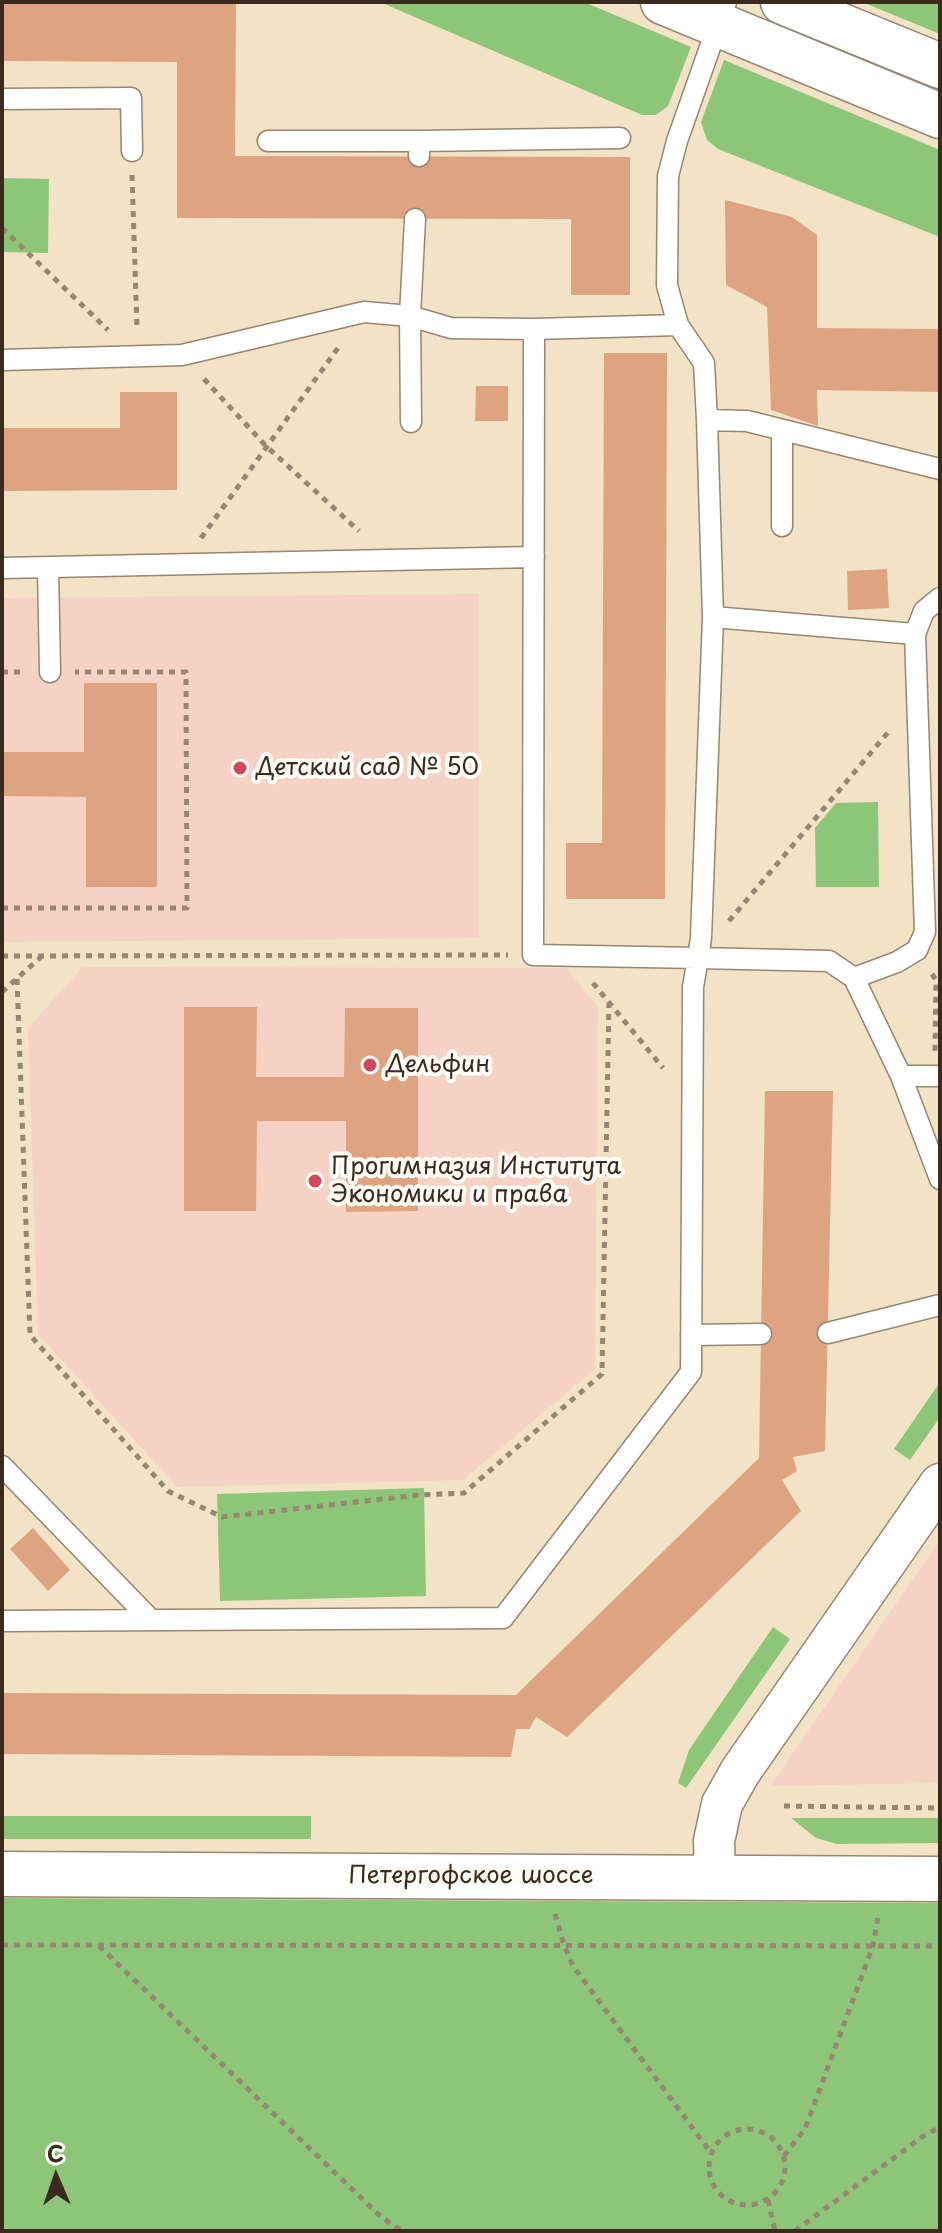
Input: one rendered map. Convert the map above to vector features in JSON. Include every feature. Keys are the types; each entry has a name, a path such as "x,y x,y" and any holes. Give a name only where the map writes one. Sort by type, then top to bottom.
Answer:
{"street":[{"path":"663,2 794,22 940,66"},
{"path":"794,22 940,116"},
{"path":"715,1878 714,1841 722,1804 940,1484"},
{"name":"Петергофское шоссе","path":"2,1874 940,1879"}],"lane":[{"path":"2,1621 503,1618 691,1372 693,987 701,938 713,617 704,363 678,325 667,285 668,176 721,13"},
{"path":"2,99 131,98 132,151"},
{"path":"268,141 419,148 620,138"},
{"path":"411,422 410,316 415,219"},
{"path":"2,360 182,355 364,312 410,316 451,328 678,325"},
{"path":"534,329 533,955 829,961 854,978 901,1076 940,1179"},
{"path":"707,420 747,421 940,469"},
{"path":"782,431 782,526"},
{"path":"2,568 534,557"},
{"path":"48,568 50,672"},
{"path":"854,978 897,962 917,950 925,932 915,634 924,611 940,598"},
{"path":"713,617 915,634"},
{"path":"901,1076 938,1076"},
{"path":"828,1333 940,1305"},
{"path":"691,1335 761,1334"},
{"path":"2,1466 151,1620"}],"path":[{"path":"132,151 138,358"},
{"path":"2,228 138,358"},
{"path":"181,565 364,312"},
{"path":"182,355 266,446 389,559"},
{"path":"2,908 187,908 186,672 50,672"},
{"path":"698,958 917,699"},
{"path":"917,950 936,980 938,1076"},
{"path":"2,956 533,955"},
{"path":"569,955 692,1102"},
{"path":"2,992 42,956"},
{"path":"17,979 30,1335 168,1491 222,1517 419,1495 464,1493 602,1374 609,1003"},
{"path":"784,1806 940,1808"},
{"path":"784,2156 805,2129 873,1946 880,1903"},
{"path":"553,1906 573,1966 711,2153"},
{"path":"2,1945 940,1946"},
{"path":"98,1945 378,2214 405,2231"},
{"path":"795,2231 940,2127"},
{"path":"742,2129 768,2134 784,2156 786,2169 777,2192 755,2205 741,2206 728,2201 717,2192 711,2180 711,2153 729,2133 742,2129"},
{"path":"768,2200 775,2231"}],"shaded area":[{"name":"Детский сад № 50","path":"479,594 479,938 2,942 2,598"},
{"name":"Прогимназия Института Экономики и права","path":"83,967 566,968 598,1007 595,1369 463,1480 177,1487 38,1334 28,1028"},
{"path":"940,1540 940,1783 770,1786"}],"green space":[{"path":"380,2 584,2 691,47 668,106 656,115 642,115"},
{"path":"862,2 940,2 940,34"},
{"path":"724,60 940,150 940,237 718,149 707,140 701,122"},
{"path":"2,178 49,179 48,253 2,252"},
{"path":"878,802 879,887 816,887 815,828 836,803"},
{"path":"940,1382 940,1417 910,1460 894,1449"},
{"path":"424,1488 426,1596 220,1601 217,1494"},
{"path":"773,1627 790,1639 686,1788 678,1783 689,1750"},
{"path":"2,1816 311,1816 311,1839 2,1839"},
{"path":"791,1818 940,1818 940,1843 837,1844 816,1838"},
{"path":"2,1898 940,1903 940,2231 2,2231"}],"building":[{"path":"2,2 236,2 235,156 630,157 630,295 571,295 571,219 177,218 177,62 2,61"},
{"path":"725,200 792,217 817,235 817,328 940,329 940,392 817,390 818,426 771,410 767,307 726,285"},
{"path":"604,353 667,353 665,899 566,899 566,843 602,843"},
{"path":"476,386 508,386 508,421 475,421"},
{"path":"120,392 177,392 177,490 2,491 2,428 120,428"},
{"path":"887,569 889,608 848,610 847,571"},
{"path":"84,683 157,683 157,887 86,887 86,797 2,796 2,752 84,752"},
{"path":"184,1007 257,1007 256,1077 344,1077 345,1008 418,1008 418,1211 346,1212 346,1121 257,1121 256,1211 184,1211"},
{"path":"765,1091 833,1091 825,1451 793,1457 797,1471 782,1480 801,1511 567,1737 536,1717 529,1729 516,1729 511,1757 2,1754 2,1693 516,1695 759,1458"},
{"path":"33,1528 70,1570 48,1591 10,1549"}],"place":[{"name":"Детский сад № 50","path":"240,768"},
{"name":"Дельфин","path":"370,1065"},
{"name":"Прогимназия Института Экономики и права","path":"315,1181"}]}
